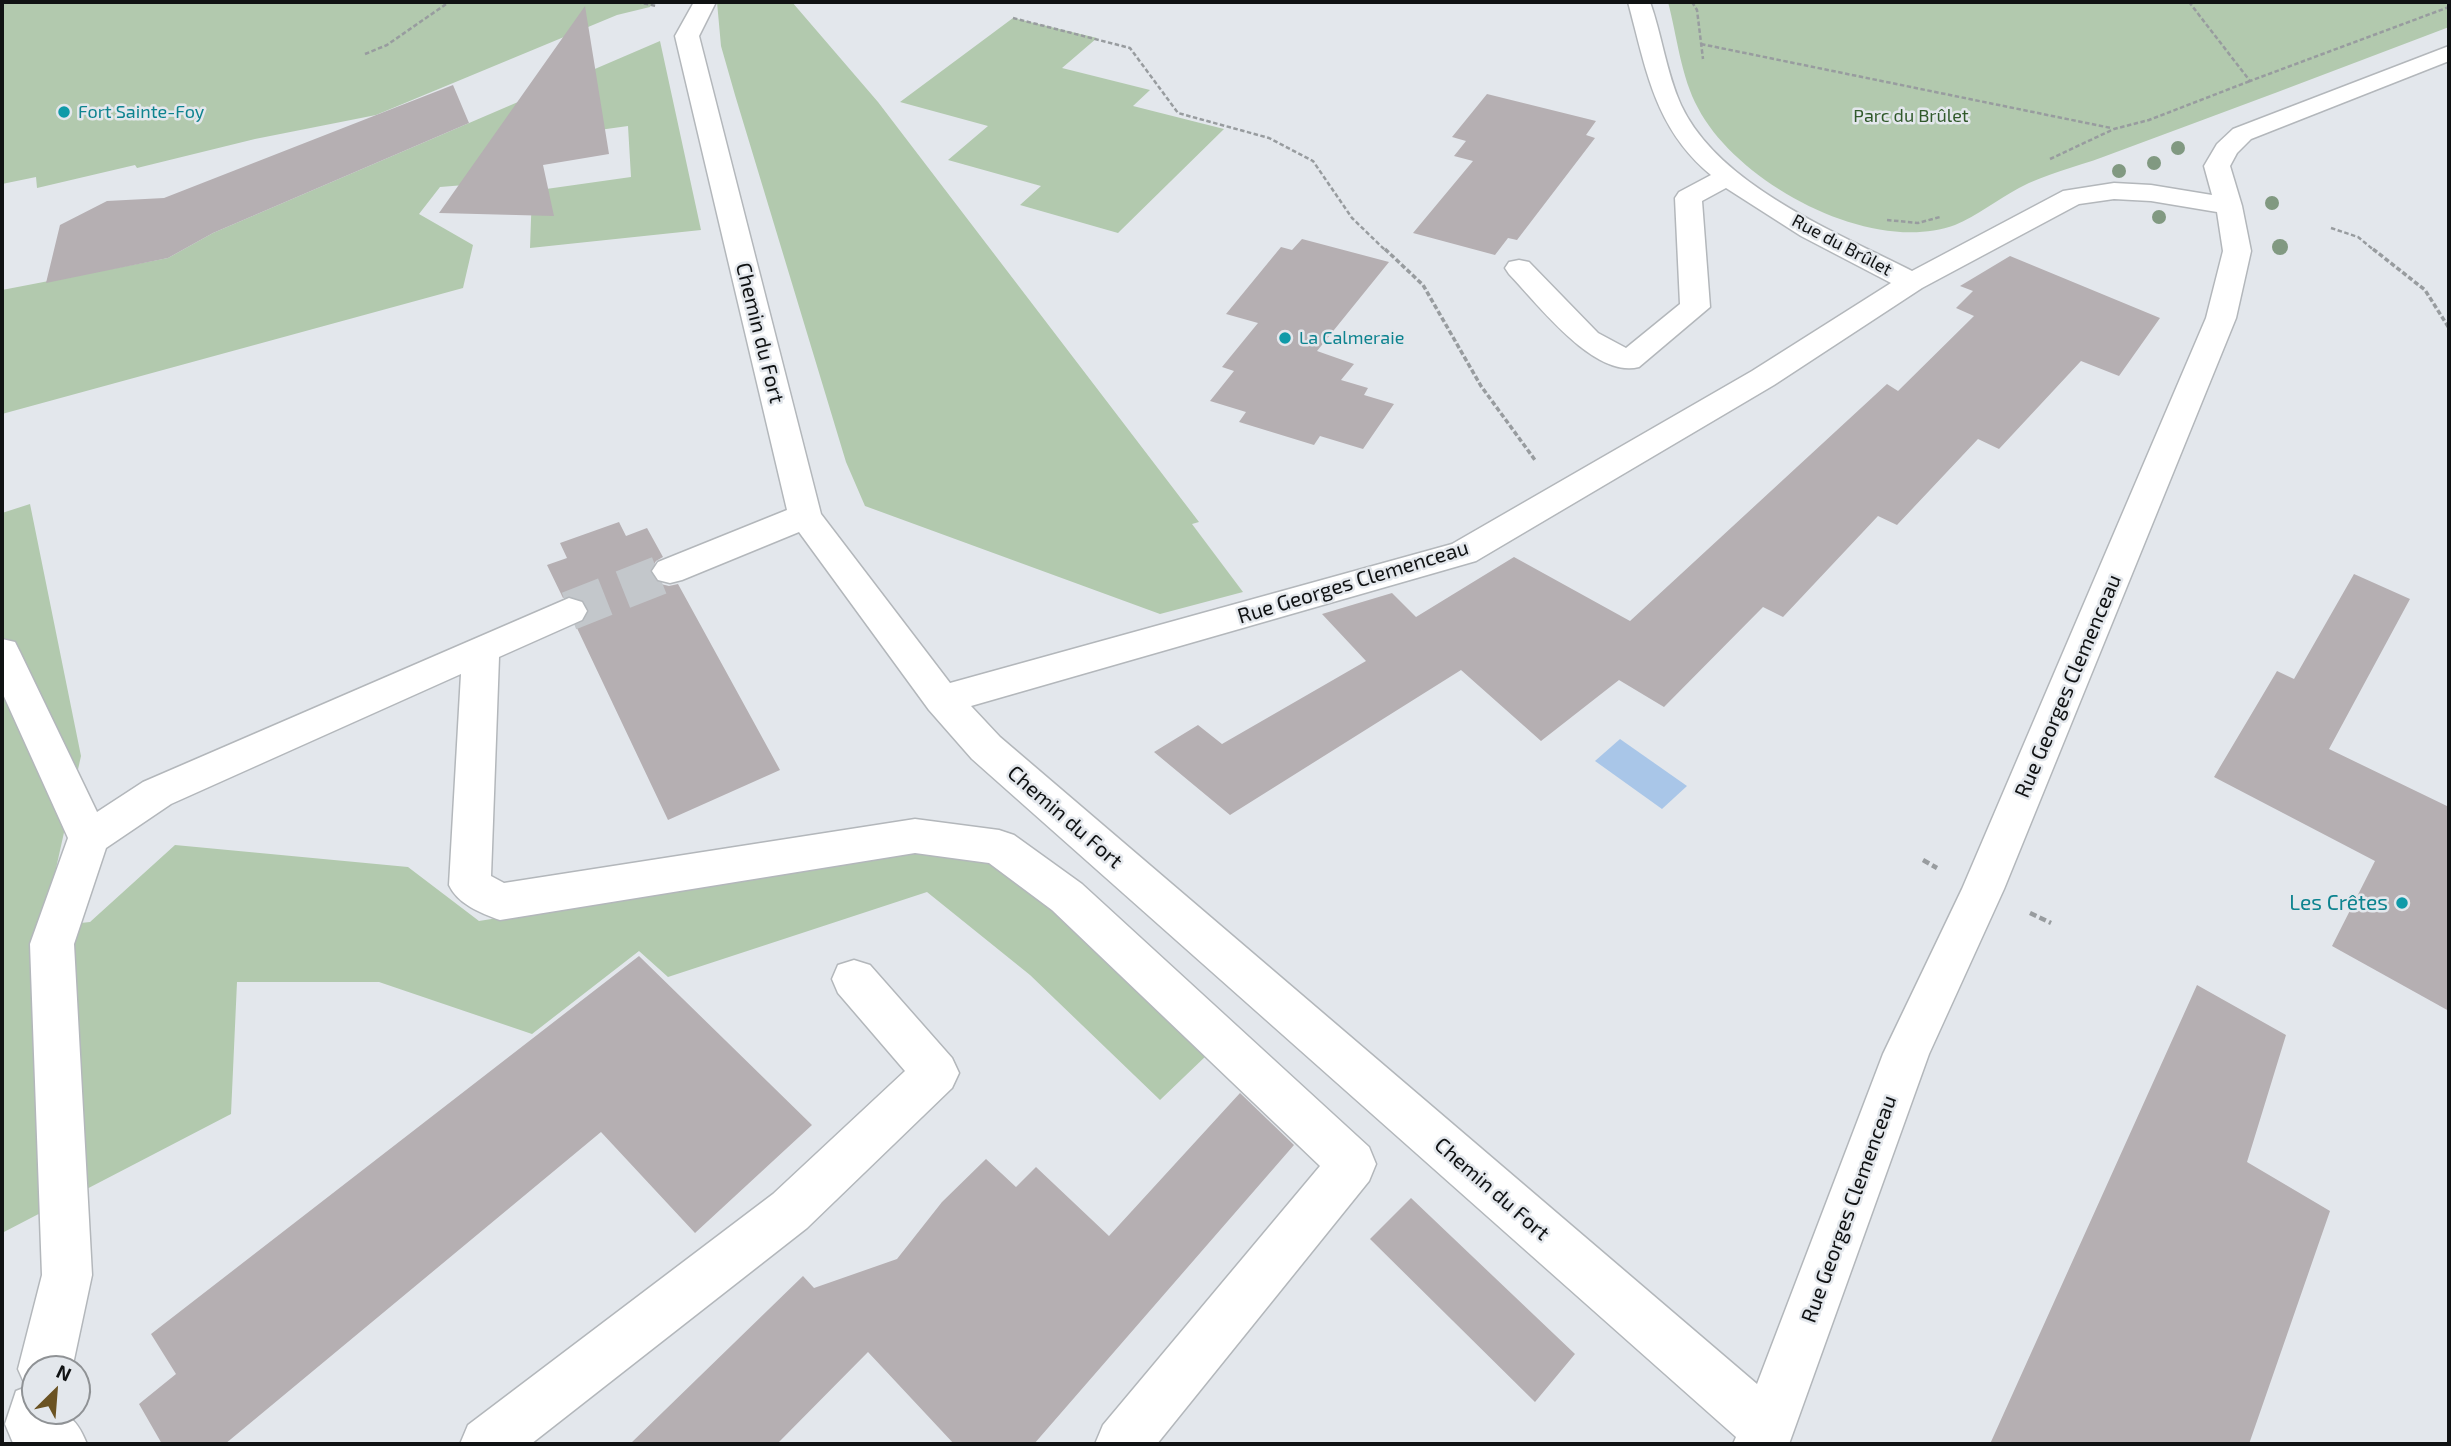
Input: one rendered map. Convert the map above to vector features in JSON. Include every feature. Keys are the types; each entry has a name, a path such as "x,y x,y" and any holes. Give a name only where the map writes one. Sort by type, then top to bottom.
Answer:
{"street":[{"name":"Chemin du Fort","path":"705,2 687,36 805,516 942,700 986,748 1764,1437"},
{"name":"Rue du Brûlet","path":"1639,2 1669,106 1698,149 1752,197 1912,282 2072,197 2114,191 2139,192 2229,206"},
{"name":"Rue Georges Clemenceau","path":"1764,1437 1906,1054 1983,889 2221,318 2237,251 2229,206 2217,166 2226,149 2242,134 2449,53"},
{"path":"1520,268 1587,339 1629,361 1695,307 1688,198 1728,176"},
{"name":"Rue Georges Clemenceau","path":"942,700 1464,553 1763,379 1912,282"},
{"path":"670,571 805,516"},
{"path":"48,1355 67,1275 52,944 89,838 158,793 569,611"},
{"path":"481,650 470,885 500,902 915,836 999,847 1067,897 1352,1164 1122,1444"},
{"path":"2,652 89,838"},
{"path":"487,1444 790,1211 936,1073 854,979"},
{"path":"33,1425 60,1444"}],"path":[{"path":"365,54 387,45 449,2"},
{"path":"637,2 656,5"},
{"path":"1692,2 1697,10 1704,69"},
{"path":"2189,2 2250,80"},
{"path":"2039,164 2114,129 2149,120 2449,7"},
{"path":"1013,18 1130,48 1178,113 1269,138 1313,161 1352,218 1423,285 1480,386 1562,496"},
{"path":"1701,44 2114,129"},
{"path":"1878,219 1917,223 1948,215"},
{"path":"2331,228 2358,237 2425,290 2449,328"}],"green space":[{"path":"2,2 653,2 650,7 617,15 376,115 37,188 36,177 2,184"},
{"path":"717,2 792,2 878,102 1199,522 1192,524 1243,592 1160,614 865,506 846,462 735,95 721,46"},
{"name":"Parc du Brûlet","path":"1668,2 2449,2 2449,27 2039,179 1955,225 1921,232 1885,230 1847,221 1810,206 1774,186 1743,162 1717,136 1692,96 1683,70"},
{"path":"1013,18 1097,38 1062,68 1150,90 1133,106 1224,129 1118,233 1020,205 1041,186 948,160 988,126 900,102"},
{"path":"660,41 701,230 530,248 532,191 631,177 628,126 520,141 514,181 440,187 419,214 473,245 463,288 2,414 2,290 168,258 213,233"},
{"path":"30,504 81,756 43,927 90,922 175,845 408,867 479,921 908,852 991,864 1050,905 1207,1055 1160,1100 1030,975 927,892 668,977 639,951 532,1034 379,982 237,982 231,1114 2,1233 2,513"}],"water":[{"path":"1620,739 1687,786 1662,809 1595,761"}],"building":[{"path":"585,6 609,154 543,165 554,216 439,213"},
{"path":"453,85 469,123 213,233 168,258 46,283 60,225 107,201 164,198"},
{"path":"1487,94 1596,121 1586,135 1595,138 1517,240 1508,238 1495,255 1413,233 1473,161 1454,156 1466,141 1452,137"},
{"name":"La Calmeraie","path":"1302,239 1389,262 1317,351 1354,364 1341,380 1368,388 1364,395 1394,404 1363,449 1320,436 1314,445 1239,422 1246,412 1210,401 1234,371 1222,367 1258,323 1226,314 1281,247 1292,250"},
{"path":"2010,256 2160,318 2119,376 2081,361 1999,449 1978,439 1897,525 1878,516 1783,617 1763,607 1664,707 1619,680 1541,741 1461,670 1230,815 1154,752 1198,725 1222,744 1366,661 1322,614 1392,593 1416,617 1514,557 1630,621 1887,384 1898,391 1974,316 1956,308 1973,291 1960,286"},
{"path":"619,522 626,536 647,528 663,557 656,561 650,572 657,583 669,586 678,584 780,770 668,820 576,626 584,621 589,610 583,599 570,595 563,598 547,565 567,558 560,543"},
{"path":"2354,574 2410,599 2329,749 2449,807 2449,1011 2332,946 2375,861 2214,777 2277,671 2294,679"},
{"path":"639,956 812,1125 695,1233 601,1132 225,1444 162,1444 139,1404 176,1374 151,1334"},
{"path":"2197,985 2286,1035 2247,1162 2330,1211 2249,1444 1990,1444"},
{"path":"1240,1093 1294,1145 1034,1444 954,1444 868,1352 777,1444 630,1444 803,1276 814,1288 897,1259 942,1202 986,1159 1016,1187 1036,1167 1109,1236"},
{"path":"1411,1198 1575,1354 1535,1402 1370,1239"}],"tunnel":[{"path":"569,611 670,571"}],"place":[{"name":"Fort Sainte-Foy","path":"64,112"},
{"name":"La Calmeraie","path":"1285,338"},
{"name":"Les Crêtes","path":"2402,903"}]}
